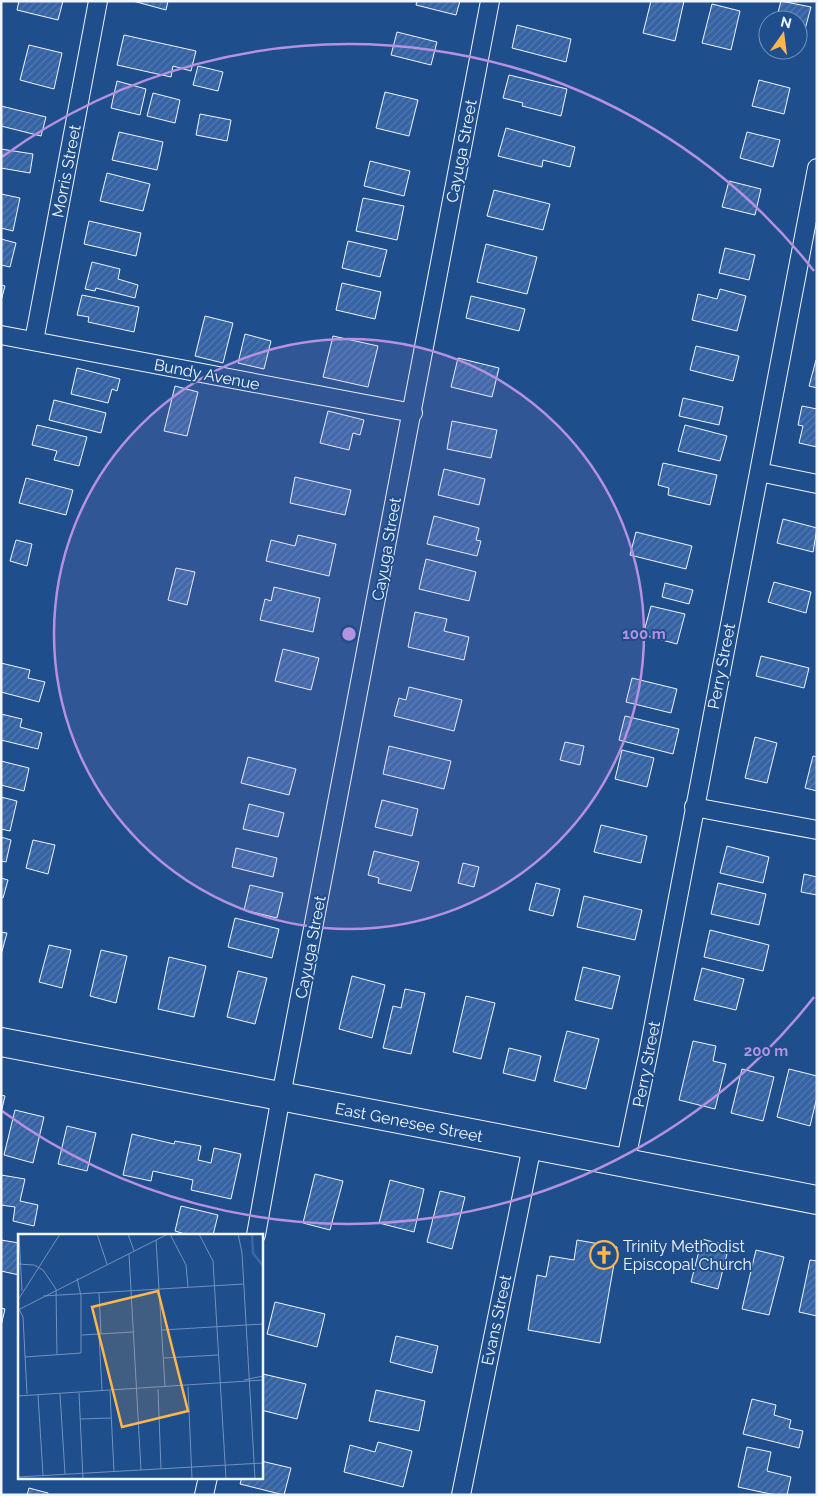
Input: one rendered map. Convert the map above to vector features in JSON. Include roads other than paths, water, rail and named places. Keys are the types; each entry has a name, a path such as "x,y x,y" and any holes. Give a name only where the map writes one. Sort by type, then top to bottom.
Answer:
{"highway":[{"name":"East Genesee Street","path":"1,1042 817,1200"}],"street":[{"name":"Morris Street","path":"34,341 98,1"},
{"name":"Cayuga Street","path":"256,1234 490,1"},
{"name":"Perry Street","path":"625,1164 648,1055 817,168"},
{"name":"Bundy Avenue","path":"2,338 34,341 413,414"},
{"path":"759,472 817,484"},
{"path":"694,807 817,830"},
{"name":"Evans Street","path":"461,1495 532,1146"},
{"path":"204,1495 208,1478"}],"place":[{"name":"Trinity Methodist Episcopal Church","path":"604,1255"}]}
